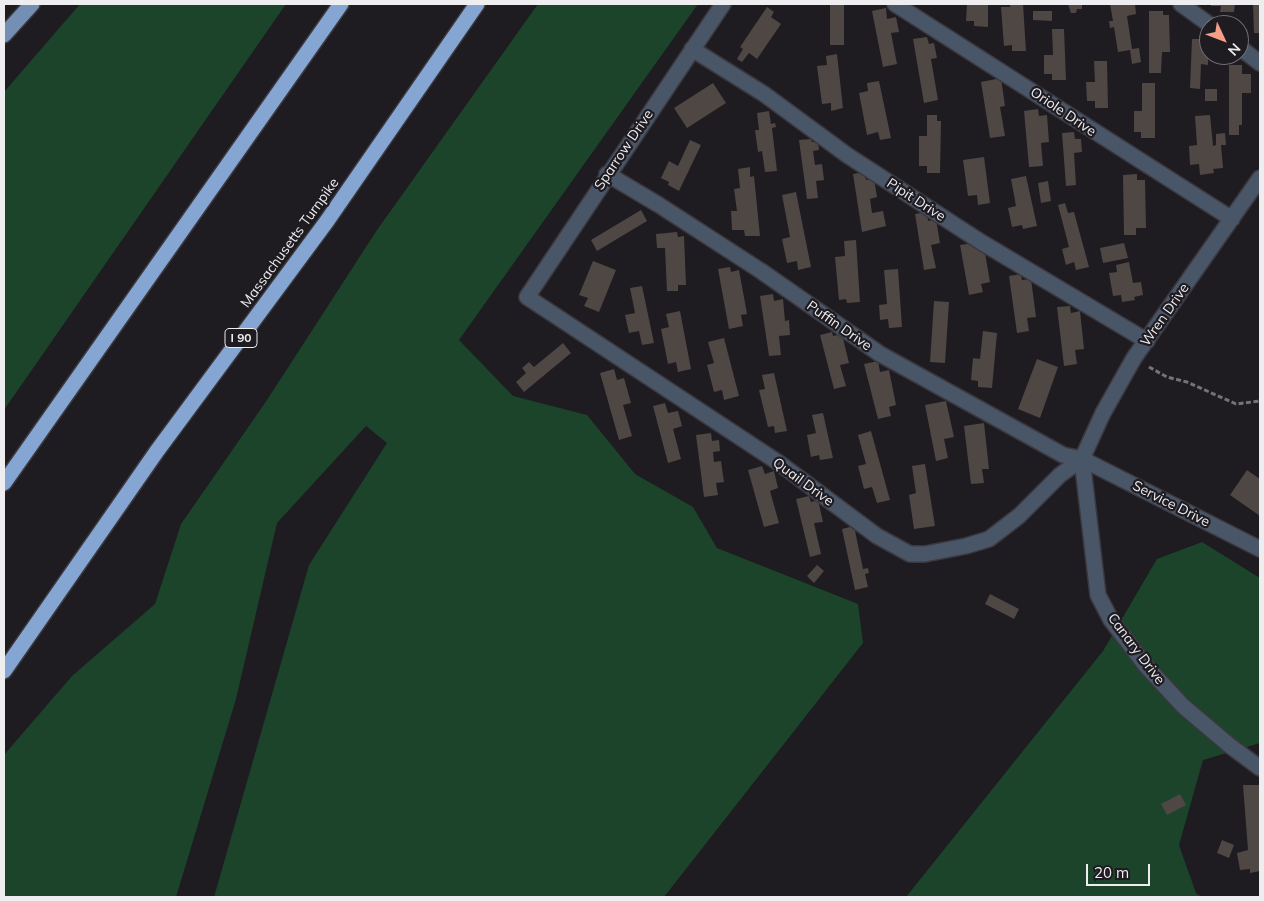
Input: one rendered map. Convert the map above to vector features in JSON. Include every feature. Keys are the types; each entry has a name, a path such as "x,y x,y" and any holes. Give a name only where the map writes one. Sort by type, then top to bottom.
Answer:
{"highway":[{"path":"4,483 341,4"},
{"name":"Massachusetts Turnpike","path":"4,671 157,452 327,221 478,4"}],"main road":[{"path":"4,35 32,4"}],"street":[{"name":"Sparrow Drive","path":"526,298 607,174 723,4"},
{"name":"Oriole Drive","path":"895,4 991,63 1083,126 1232,219"},
{"path":"1181,4 1199,17"},
{"name":"Pipit Drive","path":"692,49 764,94 847,155 981,242 1147,341"},
{"path":"1249,55 1260,63"},
{"name":"Puffin Drive","path":"607,174 659,204 761,271 880,354 1063,455 1082,460"},
{"name":"Wren Drive","path":"1082,460 1134,358 1260,178"},
{"name":"Quail Drive","path":"526,298 780,463 877,536 910,554 940,552 989,539 1019,516 1060,475 1082,460"},
{"name":"Service Drive","path":"1082,460 1260,550"},
{"name":"Canary Drive","path":"1082,460 1098,595 1111,620 1146,666 1183,706 1222,740 1260,768"}],"path":[{"path":"1134,358 1167,377 1187,382 1236,404 1260,401"}],"green space":[{"path":"80,4 286,4 4,410 4,92"},
{"path":"538,4 698,4 459,340 513,396 587,415 635,474 693,507 717,548 858,604 863,643 664,897 214,897 309,565 387,443 366,426 277,523 236,699 176,897 4,897 4,755 72,676 155,604 181,524 267,400 377,230"},
{"path":"1202,542 1260,578 1260,743 1203,760 1179,845 1196,893 1202,897 906,897 1103,651 1157,559"}],"building":[{"path":"830,4 844,4 844,45 830,45"},
{"path":"967,4 988,4 988,27 974,26 974,21 966,21"},
{"path":"1010,4 1023,4 1026,51 1012,51 1012,45 1004,46 1001,7 1010,7"},
{"path":"1068,4 1082,4 1082,9 1077,9 1076,13 1071,13"},
{"path":"1110,4 1135,4 1136,14 1127,16 1132,49 1139,48 1141,62 1132,64 1130,50 1118,52 1114,27 1110,28 1109,21 1113,21"},
{"path":"1211,4 1235,4 1234,12 1220,12 1221,6 1211,6"},
{"path":"1253,4 1260,4 1260,33 1254,33"},
{"path":"767,7 774,12 771,17 781,24 757,59 749,53 742,62 737,59 743,49 740,47"},
{"path":"886,8 887,19 896,17 899,32 891,33 897,64 883,67 872,11"},
{"path":"1033,11 1052,11 1052,21 1033,20"},
{"path":"1149,11 1163,11 1163,15 1169,15 1170,52 1162,52 1161,73 1149,73"},
{"path":"1052,29 1064,29 1066,80 1052,80 1052,74 1044,74 1044,55 1053,55"},
{"path":"927,37 929,44 934,43 937,58 931,59 938,100 924,103 913,39"},
{"path":"1192,39 1199,39 1200,89 1190,88"},
{"path":"837,54 843,108 831,111 831,103 822,104 817,66 827,65 826,56"},
{"path":"1094,61 1107,61 1108,108 1095,108 1095,101 1087,101 1086,82 1095,82"},
{"path":"1229,65 1242,65 1242,74 1251,74 1251,93 1242,93 1242,125 1239,125 1239,135 1229,135"},
{"path":"1001,78 1005,106 1000,107 1005,136 990,138 981,82"},
{"path":"879,81 891,138 880,140 878,132 867,135 859,93 868,91 867,83"},
{"path":"713,83 726,103 687,128 674,108"},
{"path":"1142,83 1155,83 1155,138 1141,138 1141,132 1134,132 1134,111 1142,111"},
{"path":"1205,89 1217,89 1217,101 1205,101"},
{"path":"1038,109 1039,116 1047,115 1049,142 1041,143 1043,166 1029,167 1024,111"},
{"path":"769,111 771,124 775,123 776,127 772,128 777,171 765,172 762,151 758,152 755,130 759,130 757,113"},
{"path":"927,115 937,115 937,121 941,121 940,173 927,173 927,166 919,166 919,136 927,136"},
{"path":"1210,115 1213,146 1216,145 1216,134 1225,133 1226,145 1221,145 1223,168 1213,169 1214,173 1200,175 1199,164 1190,165 1189,146 1197,145 1195,116"},
{"path":"1074,132 1075,139 1081,139 1082,152 1074,153 1076,185 1066,186 1062,133"},
{"path":"811,139 812,142 818,141 819,150 813,151 815,165 822,164 824,180 816,181 818,198 807,199 799,140"},
{"path":"690,140 701,145 679,191 668,185 669,182 661,178 669,161 678,166"},
{"path":"984,157 990,203 978,205 977,195 968,196 963,160"},
{"path":"750,167 750,177 754,176 760,236 745,236 744,230 732,230 731,211 737,211 734,189 740,188 738,169"},
{"path":"865,172 866,180 874,178 877,197 870,199 872,213 883,211 886,226 862,232 853,174"},
{"path":"1137,174 1137,180 1145,180 1146,228 1136,228 1136,235 1124,235 1123,175"},
{"path":"1026,176 1037,226 1023,229 1022,225 1012,227 1008,208 1016,206 1011,179"},
{"path":"1048,181 1051,201 1041,203 1038,183"},
{"path":"796,192 811,267 798,270 797,261 787,263 782,239 790,237 782,195"},
{"path":"1065,203 1068,213 1074,212 1089,267 1076,270 1074,262 1066,265 1062,249 1069,247 1058,205"},
{"path":"641,210 647,221 597,251 591,240"},
{"path":"927,212 928,221 936,219 940,243 931,245 936,268 924,270 915,214"},
{"path":"677,232 678,237 684,236 686,285 678,285 678,291 667,291 665,248 657,248 656,234"},
{"path":"856,240 860,302 847,303 846,299 839,300 835,257 845,256 844,241"},
{"path":"974,243 975,249 984,247 990,282 981,284 983,292 969,295 960,245"},
{"path":"1124,243 1128,258 1103,263 1100,248"},
{"path":"593,261 616,270 599,312 584,306 588,298 579,295"},
{"path":"1129,262 1133,283 1141,282 1143,295 1134,297 1135,300 1122,302 1121,295 1113,296 1109,273 1117,272 1116,265"},
{"path":"730,267 731,272 739,270 747,314 741,315 743,326 729,329 718,269"},
{"path":"898,269 902,327 889,328 888,319 880,320 879,305 887,304 884,270"},
{"path":"1021,274 1022,280 1031,279 1036,317 1027,318 1029,331 1017,333 1009,276"},
{"path":"642,286 654,343 642,345 639,331 629,333 625,315 635,313 630,288"},
{"path":"773,294 774,301 783,299 785,321 789,320 790,335 779,336 781,355 769,356 760,296"},
{"path":"934,301 949,302 945,363 930,362"},
{"path":"1070,306 1071,313 1080,311 1084,349 1075,350 1077,364 1064,366 1057,307"},
{"path":"680,311 691,369 678,372 676,362 668,364 661,329 669,327 666,314"},
{"path":"983,331 997,333 992,388 978,387 978,381 971,380 973,358 980,359"},
{"path":"832,332 833,336 842,334 849,363 840,365 846,386 834,389 820,335"},
{"path":"724,338 739,396 724,400 722,390 714,392 707,365 714,363 708,342"},
{"path":"563,343 571,353 524,392 516,382 526,373 522,368 529,362 534,367"},
{"path":"1037,359 1058,367 1040,418 1018,409"},
{"path":"878,361 880,372 889,370 896,405 889,407 891,416 878,419 864,364"},
{"path":"614,369 617,380 624,378 631,403 623,405 632,436 619,440 600,373"},
{"path":"774,373 787,431 775,433 774,426 768,427 759,390 765,389 762,375"},
{"path":"946,401 954,437 944,439 948,458 936,461 925,405"},
{"path":"665,403 668,413 678,411 682,426 673,429 681,459 668,463 653,406"},
{"path":"823,413 833,458 820,460 819,455 811,457 807,435 816,433 812,415"},
{"path":"984,423 989,469 982,469 984,483 971,484 964,426"},
{"path":"871,431 890,500 877,503 872,487 864,489 858,466 866,464 858,435"},
{"path":"711,433 712,441 719,440 720,451 713,452 714,462 721,461 724,482 716,483 718,495 704,497 696,435"},
{"path":"925,464 935,526 914,529 909,495 916,493 912,466"},
{"path":"762,466 765,474 774,471 778,488 770,491 779,523 764,527 748,470"},
{"path":"1247,470 1260,479 1260,516 1230,495"},
{"path":"809,496 811,502 818,500 823,522 814,523 821,554 810,557 796,499"},
{"path":"854,526 863,569 868,568 869,573 865,574 868,587 855,590 842,529"},
{"path":"817,565 824,571 814,583 807,576"},
{"path":"990,594 1019,609 1014,619 985,604"},
{"path":"1243,785 1260,785 1260,871 1250,873 1250,869 1240,870 1237,853 1248,850"},
{"path":"1180,794 1186,805 1167,815 1161,804"},
{"path":"1222,840 1234,845 1229,858 1217,853"}]}
